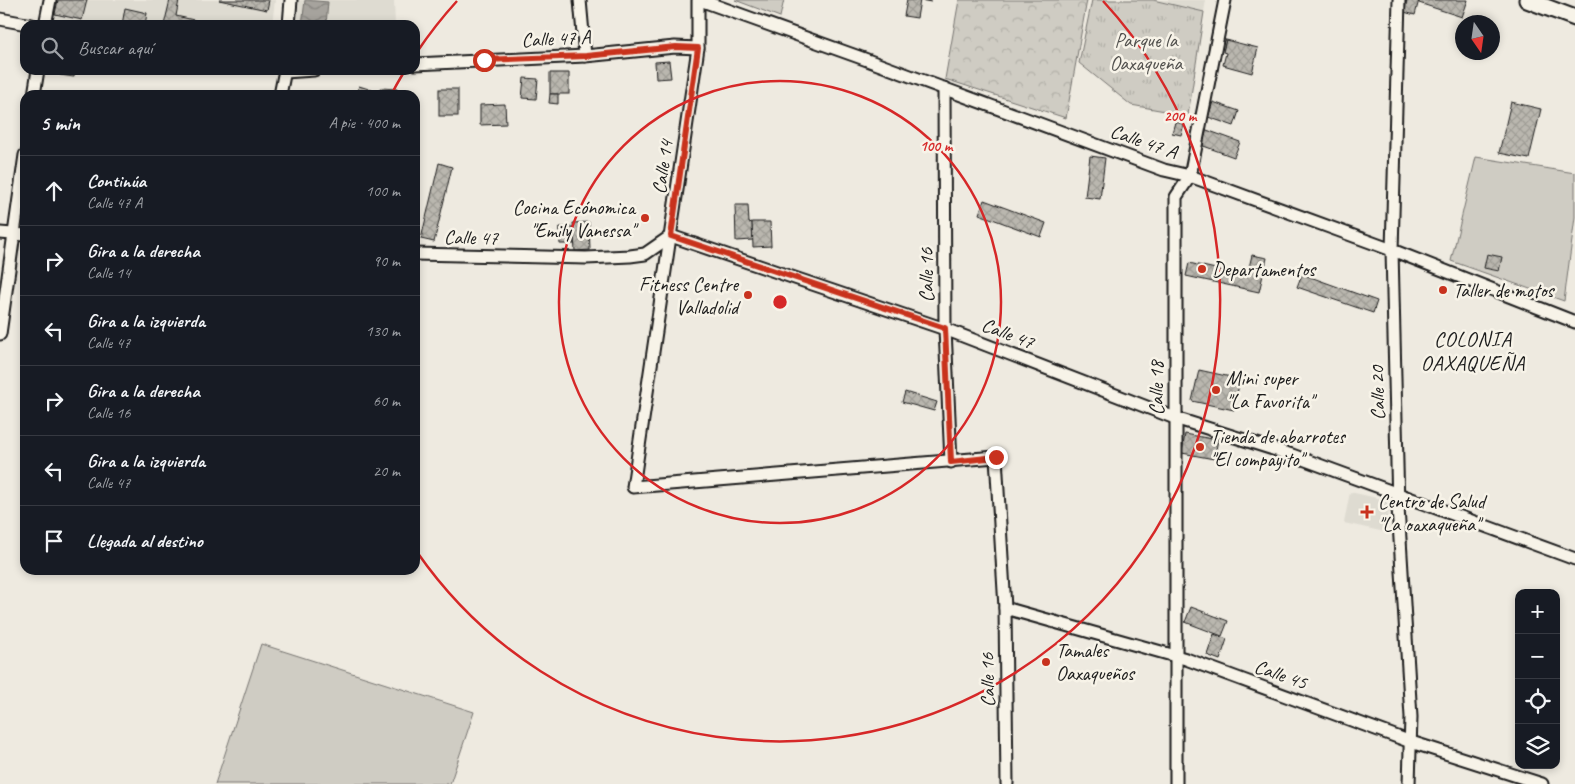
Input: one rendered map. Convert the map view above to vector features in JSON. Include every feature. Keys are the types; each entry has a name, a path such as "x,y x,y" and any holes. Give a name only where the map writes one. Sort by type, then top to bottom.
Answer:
{"street":[{"path":"46,20 50,0"},
{"path":"289,20 291,0"},
{"path":"580,0 586,56"},
{"name":"Calle 47 A","path":"699,0 1164,170 1190,176 1392,250 1575,322"},
{"name":"Calle 14","path":"699,0 698,48 633,487 951,462"},
{"name":"Calle 18","path":"1176,784 1176,197 1190,176 1224,0"},
{"name":"Calle 20","path":"1399,0 1392,250 1398,494 1411,742 1409,784"},
{"path":"1527,0 1575,18"},
{"path":"0,20 20,23"},
{"name":"Calle 47 A","path":"420,64 586,56 676,47 698,48"},
{"path":"35,90 37,75"},
{"path":"281,90 284,75"},
{"name":"Calle 16","path":"944,88 945,328 951,462 996,457 1005,608 1007,784"},
{"path":"0,334 20,188"},
{"path":"0,233 20,235"},
{"path":"645,254 671,236"},
{"name":"Calle 47","path":"671,236 945,328 1175,418 1398,494 1575,559"},
{"name":"Calle 47","path":"420,254 586,258 668,252"},
{"name":"Calle 45","path":"1005,608 1177,657 1411,742 1542,784"}],"shaded area":[{"path":"51,0 275,0 273,20 48,20"},
{"path":"296,0 394,0 395,20 294,20"},
{"path":"1153,0 1206,0 1204,12"},
{"name":"Centro de Salud \"La oaxaqueña\"","path":"1350,492 1391,501 1385,532 1344,523"}],"green space":[{"path":"735,0 784,0 780,17"},
{"path":"959,0 1087,0 1066,118 945,79"},
{"name":"Parque la Oaxaqueña","path":"1092,0 1153,0 1204,12 1188,115 1131,105 1079,63"},
{"path":"1476,157 1575,173 1575,217 1564,301 1451,261"},
{"path":"261,644 474,712 450,784 215,784"}],"water":[{"path":"305,0 328,2 326,20 303,20"}],"building":[{"path":"58,0 87,0 82,20 55,14"},
{"path":"170,0 179,0 176,16 194,20 165,20"},
{"path":"219,0 269,0 267,10"},
{"path":"907,0 920,0 917,18 904,16"},
{"path":"1407,0 1419,0 1415,15 1404,12"},
{"path":"1419,0 1468,0 1463,15 1456,15 1419,3"},
{"path":"125,8 147,13 146,20 123,20"},
{"path":"1219,39 1226,40 1224,49 1217,48"},
{"path":"1226,40 1258,48 1252,73 1223,65 1226,53 1223,52"},
{"path":"669,61 671,78 656,79 655,62"},
{"path":"550,73 569,73 569,94 550,94"},
{"path":"524,78 538,79 536,99 522,98"},
{"path":"359,86 372,90 358,90"},
{"path":"380,88 397,89 397,90 380,90"},
{"path":"439,89 458,89 458,116 439,116"},
{"path":"550,94 558,94 558,104 549,103"},
{"path":"1213,102 1239,111 1234,126 1208,117"},
{"path":"1511,102 1541,109 1529,159 1499,153"},
{"path":"505,104 506,124 480,125 480,105"},
{"path":"1175,122 1184,124 1181,135 1172,133"},
{"path":"1204,129 1240,142 1234,157 1198,144"},
{"path":"1090,156 1105,158 1100,199 1085,197"},
{"path":"439,163 452,167 434,242 421,239"},
{"path":"984,200 1046,223 1041,237 979,214"},
{"path":"735,205 748,205 749,223 752,222 753,240 736,241"},
{"path":"589,222 590,250 575,251 573,223"},
{"path":"752,222 770,222 771,246 753,247"},
{"path":"559,227 573,227 574,244 560,244"},
{"path":"1487,254 1502,257 1499,271 1484,268"},
{"name":"Departamentos","path":"1252,255 1267,258 1259,292 1186,276 1189,263 1247,276"},
{"name":"Departamentos","path":"1302,274 1377,301 1373,313 1297,287"},
{"name":"Mini super \"La Favorita\"","path":"1199,370 1240,379 1234,410 1192,401"},
{"path":"905,392 937,402 934,411 902,402"},
{"name":"Tienda de abarrotes \"El compayito\"","path":"1185,434 1218,440 1214,459 1182,453"},
{"path":"1191,607 1228,621 1222,636 1185,622"},
{"path":"1214,634 1227,639 1220,660 1207,655"}],"place":[{"name":"Cocina Ecónomica \"Emily Vanessa\"","path":"645,218"},
{"name":"Departamentos","path":"1202,269"},
{"name":"Taller de motos","path":"1443,290"},
{"name":"Fitness Centre Valladolid","path":"748,295"},
{"name":"Mini super \"La Favorita\"","path":"1216,390"},
{"name":"Tienda de abarrotes \"El compayito\"","path":"1200,447"},
{"name":"Centro de Salud \"La oaxaqueña\"","path":"1367,512"},
{"name":"Tamales Oaxaqueños","path":"1046,662"}],"district":[{"name":"COLONIA OAXAQUEÑA","path":"1473,351"}],"route":[{"path":"484,60 586,56 676,47 698,48 671,236 945,328 951,462 996,457"}]}
